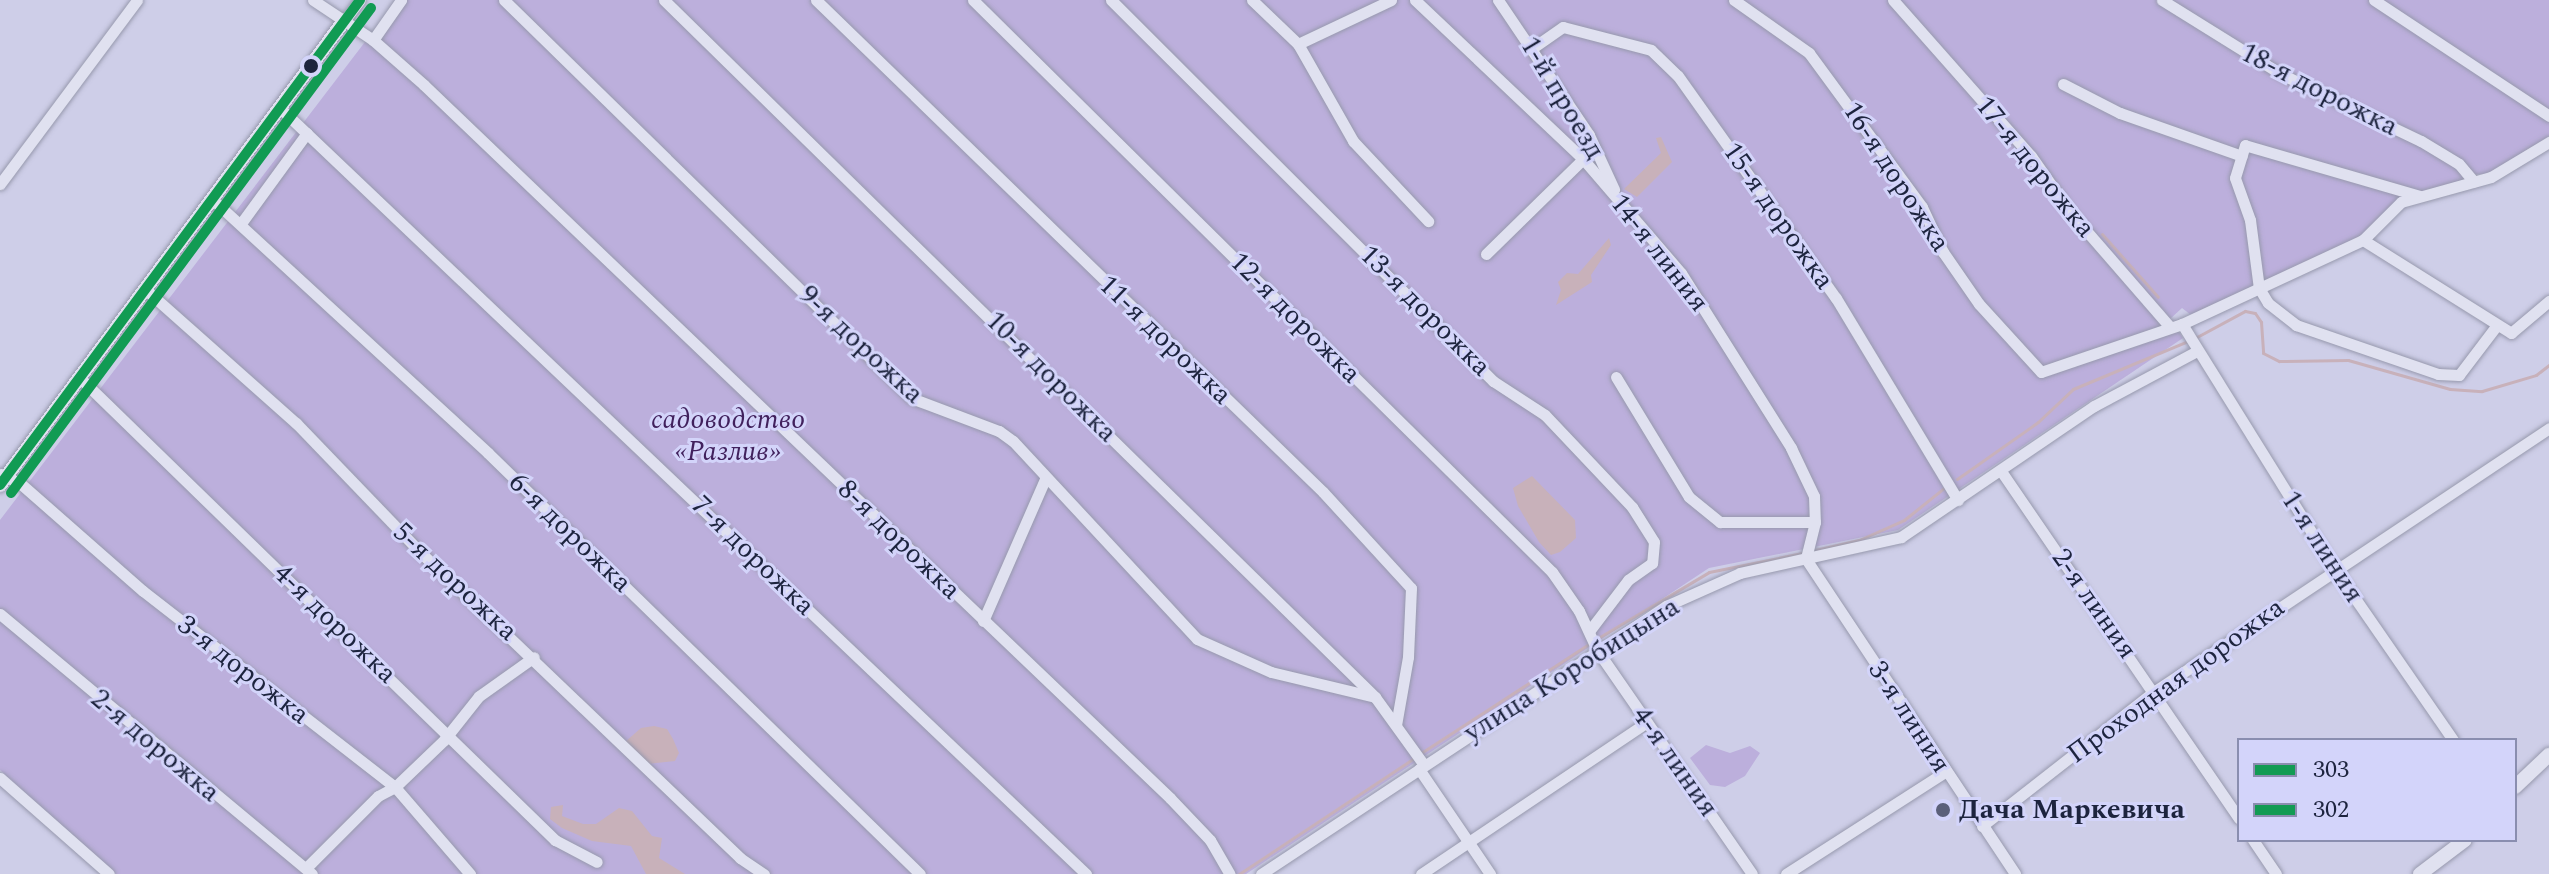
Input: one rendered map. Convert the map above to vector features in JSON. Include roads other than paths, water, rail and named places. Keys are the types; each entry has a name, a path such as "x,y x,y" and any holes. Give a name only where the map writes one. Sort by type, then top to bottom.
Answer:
{"street":[{"path":"0,184 137,0"},
{"name":"8-я дорожка","path":"313,0 373,40 1170,798 1210,840 1230,874"},
{"path":"2,478 80,378 360,0"},
{"path":"373,40 401,0"},
{"name":"9-я дорожка","path":"504,0 911,398 999,431 1197,639 1271,672 1375,697"},
{"name":"10-я дорожка","path":"664,0 1375,697 1490,874"},
{"name":"11-я дорожка","path":"816,0 1323,492 1411,588 1408,657 1396,725"},
{"name":"12-я дорожка","path":"973,0 1552,572 1590,630 1597,650"},
{"name":"13-я дорожка","path":"1111,0 1493,381 1545,415 1632,507 1654,542 1652,563 1628,580 1590,630"},
{"path":"1252,0 1298,44 1353,141 1428,221"},
{"path":"1298,44 1391,0"},
{"name":"14-я линия","path":"1415,0 1583,159 1681,273 1746,372 1814,496 1815,522 1806,559"},
{"name":"1-й проезд","path":"1498,0 1534,47 1589,135 1619,201"},
{"name":"16-я дорожка","path":"1734,0 1809,53 1922,207 1943,252 1979,304 2041,372 2185,336"},
{"name":"18-я дорожка","path":"2162,0 2281,74 2421,141 2459,164 2474,182"},
{"path":"2374,0 2549,116"},
{"name":"17-я дорожка","path":"1899,3 2031,156 2070,212 2185,336"},
{"name":"15-я дорожка","path":"1534,47 1563,27 1651,50 1678,76 1836,298 1958,500"},
{"path":"2063,84 2120,113 2242,156 2235,178 2250,220 2259,288 2268,303 2296,325 2438,374 2459,375 2497,325"},
{"name":"7-я дорожка","path":"280,108 1086,874"},
{"path":"242,222 307,133"},
{"path":"2185,336 2259,288 2363,240 2401,202 2491,177 2549,142"},
{"name":"18-я дорожка","path":"2242,156 2245,145 2420,196"},
{"path":"1486,254 1583,159"},
{"name":"6-я дорожка","path":"212,199 242,222 488,453 920,874"},
{"path":"2363,240 2511,333 2549,301"},
{"name":"5-я дорожка","path":"145,289 296,423 420,552 534,657 636,760 764,874"},
{"name":"улица Коробицына","path":"1261,874 1666,606 1740,573 1901,537 2094,406 2185,336"},
{"name":"1-я линия","path":"2185,336 2334,568 2452,738"},
{"path":"1616,377 1689,497 1720,522 1815,522"},
{"name":"4-я дорожка","path":"80,378 448,731 555,840 597,862"},
{"name":"Проходная дорожка","path":"1982,826 2155,691 2334,568 2549,428"},
{"name":"2-я линия","path":"2001,471 2155,691 2237,815"},
{"name":"3-я дорожка","path":"2,478 247,675 395,787 470,874"},
{"path":"983,621 1045,479"},
{"name":"3-я линия","path":"1806,559 2015,874"},
{"name":"2-я дорожка","path":"0,614 163,755 309,871"},
{"name":"4-я линия","path":"1597,650 1752,874"},
{"path":"309,871 378,796 395,787 479,696 534,657"},
{"path":"1421,874 1647,722"},
{"path":"2517,785 2549,755"},
{"path":"1786,874 1945,772"},
{"path":"0,778 109,874"},
{"path":"2254,842 2276,874"},
{"path":"2420,874 2462,842"}],"waterway":[{"path":"2102,234 2158,297"},
{"path":"2195,338 2245,311 2255,313 2261,322 2263,353 2279,361 2348,360 2450,389 2482,391 2536,375 2549,365"},
{"path":"1957,479 2038,422 2073,389 2188,341"},
{"path":"1815,550 1859,540 1904,520 1944,488"},
{"path":"1598,638 1709,572 1802,553"},
{"path":"1421,753 1589,644"},
{"path":"1239,874 1414,758"}],"place":[{"name":"Дача Маркевича","path":"1943,810"}],"park label":[{"name":"садоводство «Разлив»","path":"728,436"}]}
